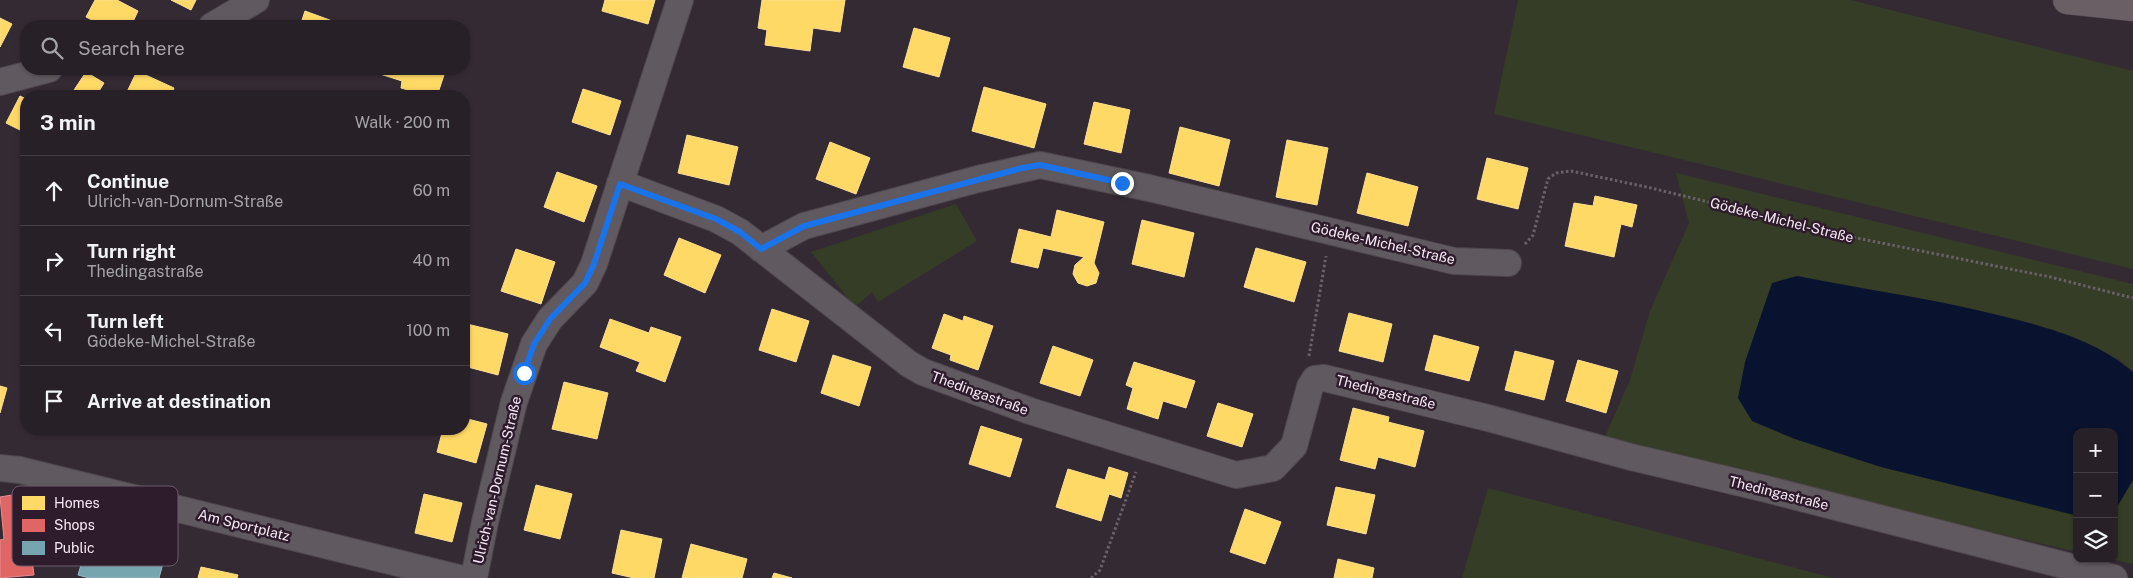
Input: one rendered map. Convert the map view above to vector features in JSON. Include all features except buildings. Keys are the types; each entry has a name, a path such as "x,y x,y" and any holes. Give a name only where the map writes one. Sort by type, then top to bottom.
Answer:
{"street":[{"path":"222,20 256,0"},
{"name":"Ulrich-van-Dornum-Straße","path":"474,578 485,522 514,402 534,344 550,319 585,283 594,264 680,0"},
{"path":"2067,0 2133,7"},
{"path":"0,82 27,75"},
{"name":"Gödeke-Michel-Straße","path":"761,249 804,226 978,179 1040,165 1454,261 1508,263"},
{"name":"Thedingastraße","path":"620,184 716,219 740,232 909,364 923,372 1030,411 1236,475 1273,468 1294,446 1307,396 1315,379 1333,379 1488,418 1631,457 1766,489 2114,578"},
{"name":"Am Sportplatz","path":"0,468 30,472 87,486"},
{"name":"Am Sportplatz","path":"178,509 459,578"}],"path":[{"name":"Gödeke-Michel-Straße","path":"1508,263 1533,235 1548,179 1556,173 1571,171 1651,188 1852,237 2050,277 2133,298"},
{"path":"1315,379 1307,365 1330,231"},
{"path":"1091,578 1100,570 1146,446"}],"green space":[{"path":"1518,0 1851,0 2133,71 2133,269 1494,114"},
{"path":"1676,173 2133,284 2133,372 2118,359 1836,284 1797,276 1752,421 1795,439 1881,467 2073,514 2073,551 1603,441 1630,380 1650,311 1689,223"},
{"path":"956,204 977,241 878,302 872,292 855,307 811,252"},
{"path":"2133,480 2133,564 2118,561 2118,505"},
{"path":"1488,488 1834,578 1462,578"}],"water":[{"path":"1797,276 1954,305 2023,321 2056,331 2104,352 2133,372 2133,480 2118,505 2118,428 2073,428 2073,515 1881,467 1795,439 1752,421 1738,398 1745,362 1772,283"}],"route":[{"path":"524,373 534,344 550,319 585,283 594,264 620,184 716,219 740,232 761,249 804,226 1022,168 1040,165 1122,183"}]}
